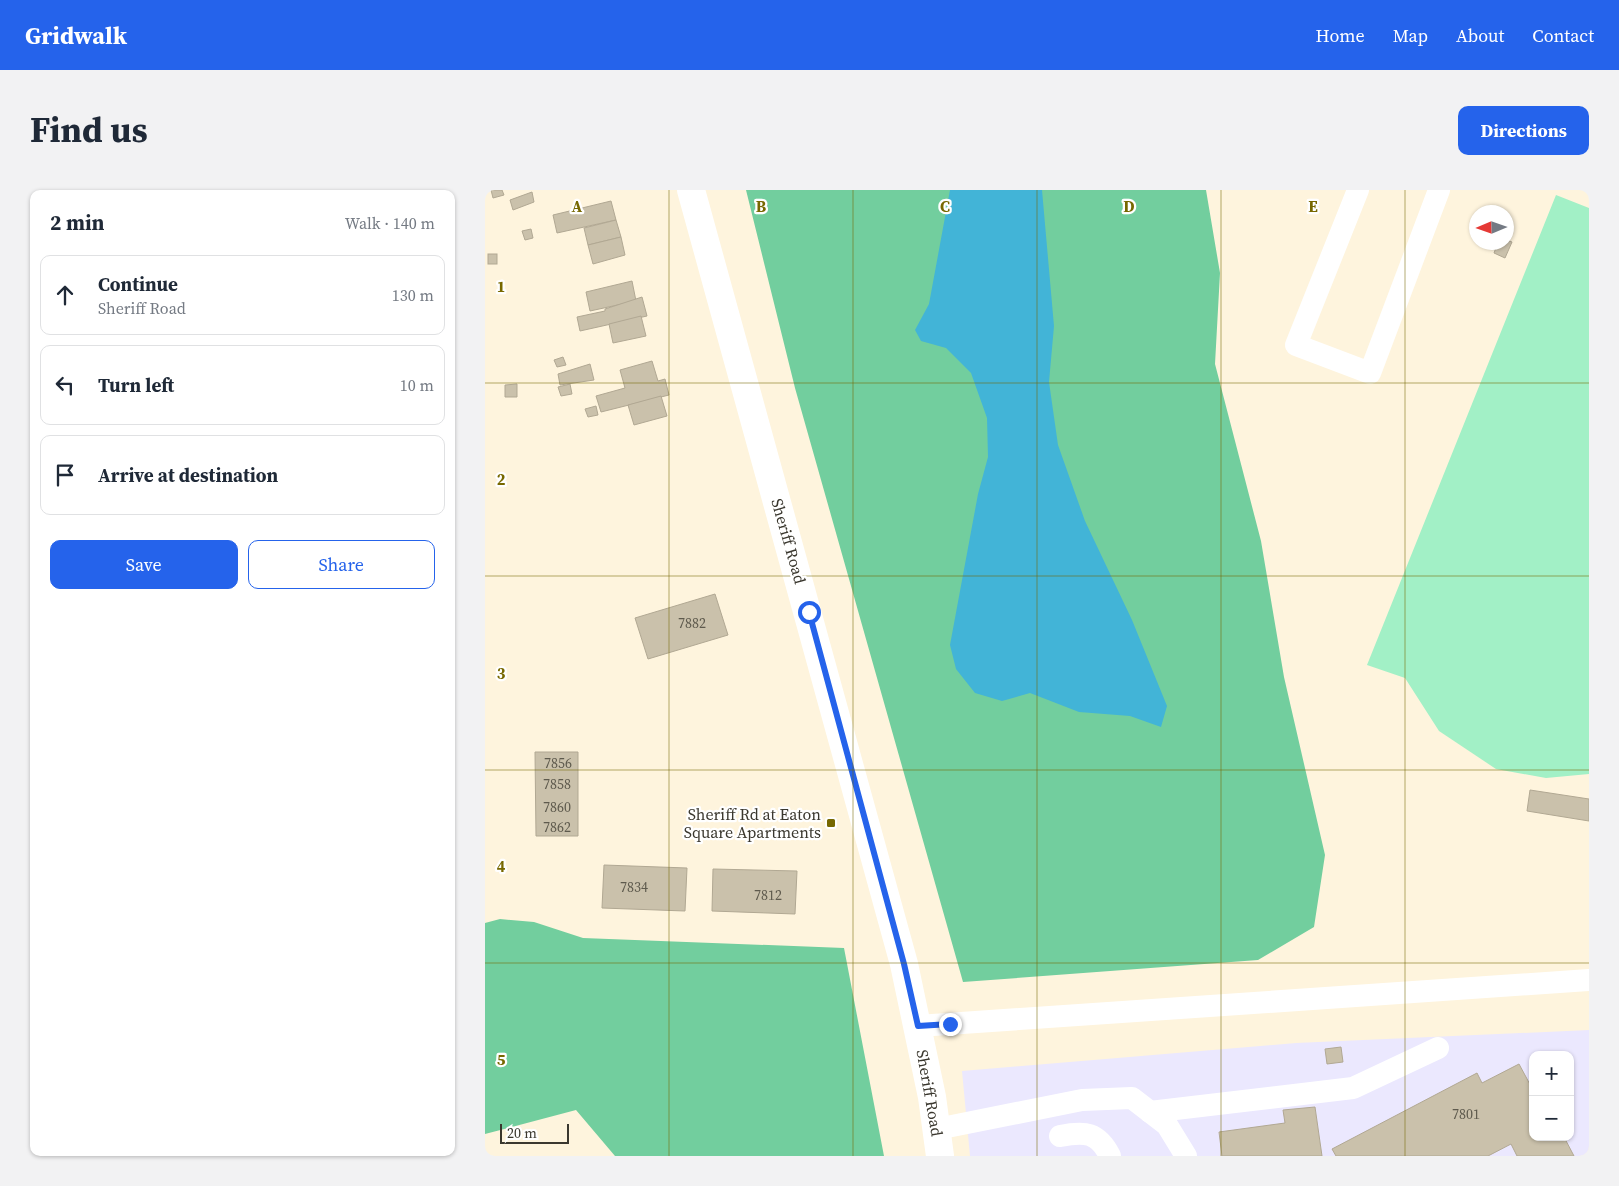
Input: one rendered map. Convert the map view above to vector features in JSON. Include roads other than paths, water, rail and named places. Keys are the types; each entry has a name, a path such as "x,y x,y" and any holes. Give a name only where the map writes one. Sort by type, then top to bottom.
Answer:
{"main road":[{"name":"Sheriff Road","path":"691,190 904,964 918,1026 937,1129 940,1156"}],"street":[{"path":"1358,190 1296,345 1370,373 1439,190"},
{"path":"918,1026 1589,980"},
{"path":"1150,1112 1353,1088 1438,1048"},
{"path":"937,1129 1082,1100 1132,1098 1167,1125 1186,1156"},
{"path":"1053,1107 1062,1146 1077,1133 1095,1137 1104,1144 1110,1156"}],"water":[{"path":"950,190 1042,190 1054,326 1049,382 1058,445 1085,521 1132,620 1167,706 1161,727 1130,716 1079,712 1030,693 1002,701 975,693 956,669 950,645 978,494 988,457 987,418 971,373 946,348 921,341 915,330 929,304"}],"place":[{"name":"Sheriff Rd at Eaton Square Apartments","path":"831,823"}]}
